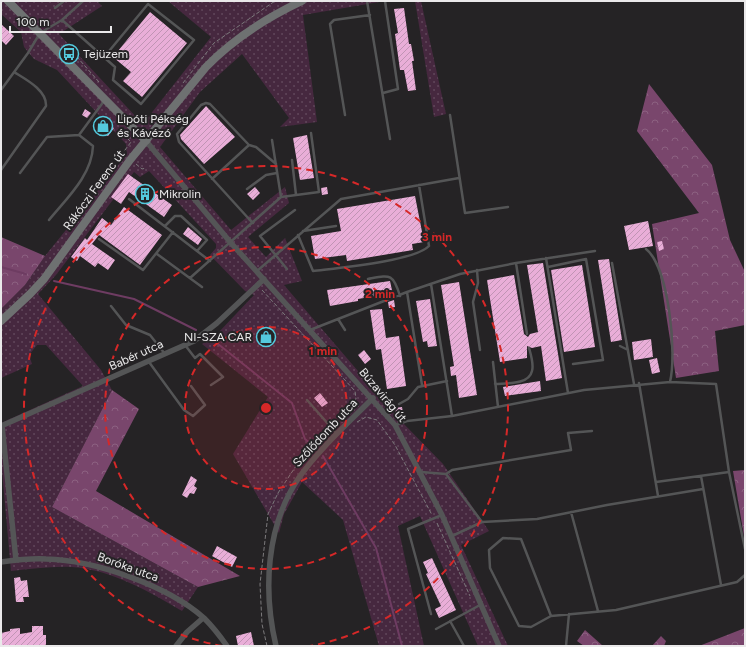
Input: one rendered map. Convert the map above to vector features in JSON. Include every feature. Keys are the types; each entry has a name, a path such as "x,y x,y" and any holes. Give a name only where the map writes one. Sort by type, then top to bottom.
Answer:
{"main road":[{"path":"8,1 146,141"},
{"name":"Rákóczi Ferenc út","path":"1,321 44,279 130,160 193,81 216,56 270,17 302,1"}],"street":[{"name":"Búzavirág út","path":"146,141 231,243 373,398 395,425 452,536 499,646"},
{"name":"Babér utca","path":"2,426 149,362 200,337 212,328 264,279"},
{"name":"Szőlődomb utca","path":"276,646 271,623 269,591 274,536 280,515 298,479 337,435 373,398"},
{"path":"2,426 16,560"},
{"name":"Boróka utca","path":"1,562 47,559 91,565 139,581 179,600 203,618 228,646"},
{"path":"176,646 187,632 203,618"}],"lane":[{"path":"55,8 64,1"},
{"path":"1,90 28,53 40,33 62,20 82,1"},
{"path":"367,1 390,139"},
{"path":"382,94 398,89 385,1"},
{"path":"62,20 116,67 113,80 141,104 194,40 148,4 105,56"},
{"path":"345,115 330,24 334,20 370,15"},
{"path":"1,170 46,106 47,101 38,88 14,72"},
{"path":"79,135 106,100"},
{"path":"253,223 179,142 176,136 202,105 210,104 249,145 256,147 276,164"},
{"path":"450,115 465,213 508,207"},
{"path":"190,278 281,197 319,192 311,133"},
{"path":"20,173 47,137 79,135 93,146 89,169 50,220"},
{"path":"272,140 281,197"},
{"path":"212,179 249,145"},
{"path":"292,160 296,195"},
{"path":"247,189 266,175 277,173"},
{"path":"256,271 341,199 459,178"},
{"path":"298,235 313,271 402,258 420,253 429,246 419,185"},
{"path":"129,199 210,261"},
{"path":"287,269 260,236 295,210"},
{"path":"165,226 175,216 180,216 207,240 197,251"},
{"path":"302,231 336,226"},
{"path":"99,240 143,270 173,232"},
{"path":"646,249 654,257 663,280 674,357 670,382"},
{"path":"310,330 407,292 460,274 516,263 595,251"},
{"path":"157,254 202,287"},
{"path":"546,258 568,393"},
{"path":"548,267 586,259 603,360 573,364"},
{"path":"516,263 527,334"},
{"path":"612,263 634,384"},
{"path":"477,270 478,283 474,302 480,350"},
{"path":"368,279 387,276 391,277 396,283 400,296"},
{"path":"430,284 452,416"},
{"path":"407,292 422,385"},
{"path":"111,306 126,325 150,335 165,354"},
{"path":"338,319 345,330"},
{"path":"185,345 195,358 200,354 223,377 211,385"},
{"path":"620,346 628,350"},
{"path":"495,384 518,382 529,376 533,368 530,348"},
{"path":"149,362 184,410 193,416 205,404 191,386"},
{"path":"493,362 498,407"},
{"path":"399,404 408,399 416,389 422,385 447,381"},
{"path":"395,425 407,421 452,416 568,393 634,384 670,382 716,384 729,472 745,548"},
{"path":"639,384 658,496"},
{"path":"307,400 337,435"},
{"path":"420,472 446,474 452,470 571,450 568,433 592,432"},
{"path":"656,482 729,472"},
{"path":"446,474 482,522"},
{"path":"701,476 722,585"},
{"path":"452,536 482,522 537,519 703,489"},
{"path":"571,512 598,611"},
{"path":"431,614 408,529 442,515"},
{"path":"551,616 521,539 503,538 489,550 490,568 519,626 531,627 551,616 616,610 737,582 745,575"},
{"path":"436,629 481,605"},
{"path":"566,646 569,614"},
{"path":"450,621 464,646"}],"path":[{"path":"258,285 355,391 356,398 300,460 278,493"}],"shaded area":[{"path":"1,1 97,1 102,6 59,34 138,119 146,120 211,37 168,1 385,1 303,15 317,122 280,127 289,118 242,54 200,92 160,147 231,230 285,187 289,203 248,237 266,257 285,238 302,281 284,285 401,421 443,464 489,531 461,545 508,646 478,646 420,516 398,526 424,646 379,646 343,520 302,482 284,514 279,533 233,454 268,397 202,344 218,333 254,295 245,291 210,255 216,248 216,244 149,171 140,177 134,172 56,275 38,294 101,370 112,390 52,507 198,587 182,611 143,589 101,572 72,567 11,571 1,460 1,423 83,386 46,345 37,345 29,355 32,364 1,378 1,309 25,285 45,256 127,154 126,144 57,70 34,59 24,47 21,32 1,14"},
{"path":"415,1 421,1 446,114 434,117"}],"green space":[{"path":"649,84 712,165 730,240 745,272 745,325 715,331 719,371 676,378 652,224 699,213 637,131"},
{"path":"1,237 45,256 25,285 1,309"},
{"path":"112,390 139,409 96,491 240,576 198,587 52,507"},
{"path":"745,470 745,542 733,471"},
{"path":"745,628 745,646 699,646"},
{"path":"585,630 603,646 584,646 577,641"},
{"path":"661,636 666,641 664,646 652,646"}],"building":[{"path":"404,8 409,44 411,44 414,61 412,61 416,90 408,91 404,70 400,70 395,34 398,33 394,9"},
{"path":"150,12 187,43 142,97 123,81 131,72 113,57"},
{"path":"1,24 14,36 6,45 1,40"},
{"path":"206,106 235,137 204,164 181,139 180,135"},
{"path":"85,109 91,113 87,118 82,115"},
{"path":"100,120 114,128 108,136 95,128"},
{"path":"307,135 314,178 300,180 293,138"},
{"name":"Mikrolin","path":"128,174 172,205 164,217 129,192 121,204 111,197"},
{"path":"255,187 260,193 253,200 247,194"},
{"path":"327,187 328,194 322,195 321,188"},
{"path":"415,196 424,242 412,244 413,250 347,261 346,255 315,259 311,236 341,231 337,209"},
{"path":"124,207 162,235 140,265 99,235 92,244 115,260 108,270 98,263 95,267 80,256 77,261 71,257 85,238 87,240 102,218 111,225"},
{"path":"648,221 653,246 629,250 624,226"},
{"path":"188,227 202,239 198,245 183,234"},
{"path":"662,241 664,249 659,251 657,242"},
{"path":"609,259 622,340 611,342 598,260"},
{"path":"543,263 562,378 546,381 541,346 532,348 527,346 527,358 500,362 487,280 514,275 524,334 528,337 530,334 538,332 527,265"},
{"path":"582,265 595,347 564,352 551,270"},
{"path":"390,281 393,295 387,297 387,294 358,299 358,301 330,306 327,290"},
{"path":"459,282 477,395 459,398 456,375 451,376 450,367 454,366 441,285"},
{"path":"430,299 437,346 428,347 427,341 423,342 416,301"},
{"path":"394,300 395,307 389,308 388,302"},
{"path":"382,309 386,338 399,336 406,386 387,389 381,349 376,350 370,310"},
{"path":"651,339 653,357 634,360 632,342"},
{"path":"364,350 371,359 365,364 358,355"},
{"path":"657,358 660,372 652,374 649,360"},
{"path":"540,381 541,391 505,396 503,387"},
{"path":"320,393 328,403 322,407 314,398"},
{"path":"402,407 403,413 396,414 395,408"},
{"path":"191,476 197,480 194,486 197,488 194,494 190,493 187,498 182,495"},
{"path":"217,546 237,557 232,567 212,556"},
{"path":"432,558 456,610 439,618 435,609 441,606 426,574 428,573 423,562"},
{"path":"20,577 21,581 27,580 29,597 23,597 24,602 16,602 14,578"},
{"path":"32,626 43,626 43,635 46,635 46,646 1,646 1,633 10,631 10,629 20,628 20,634 32,632"},
{"path":"251,632 254,646 238,646 236,636"}],"waterway":[{"path":"1,267 26,274"},
{"path":"54,281 134,299 196,330"},
{"path":"208,336 292,403 305,439 312,445"},
{"path":"323,456 376,548 402,646"}],"place":[{"name":"Tejüzem","path":"69,54"},
{"name":"Lipóti Pékség és Kávézó","path":"103,126"},
{"name":"Mikrolin","path":"145,194"},
{"name":"NI-SZA CAR","path":"266,337"}]}
